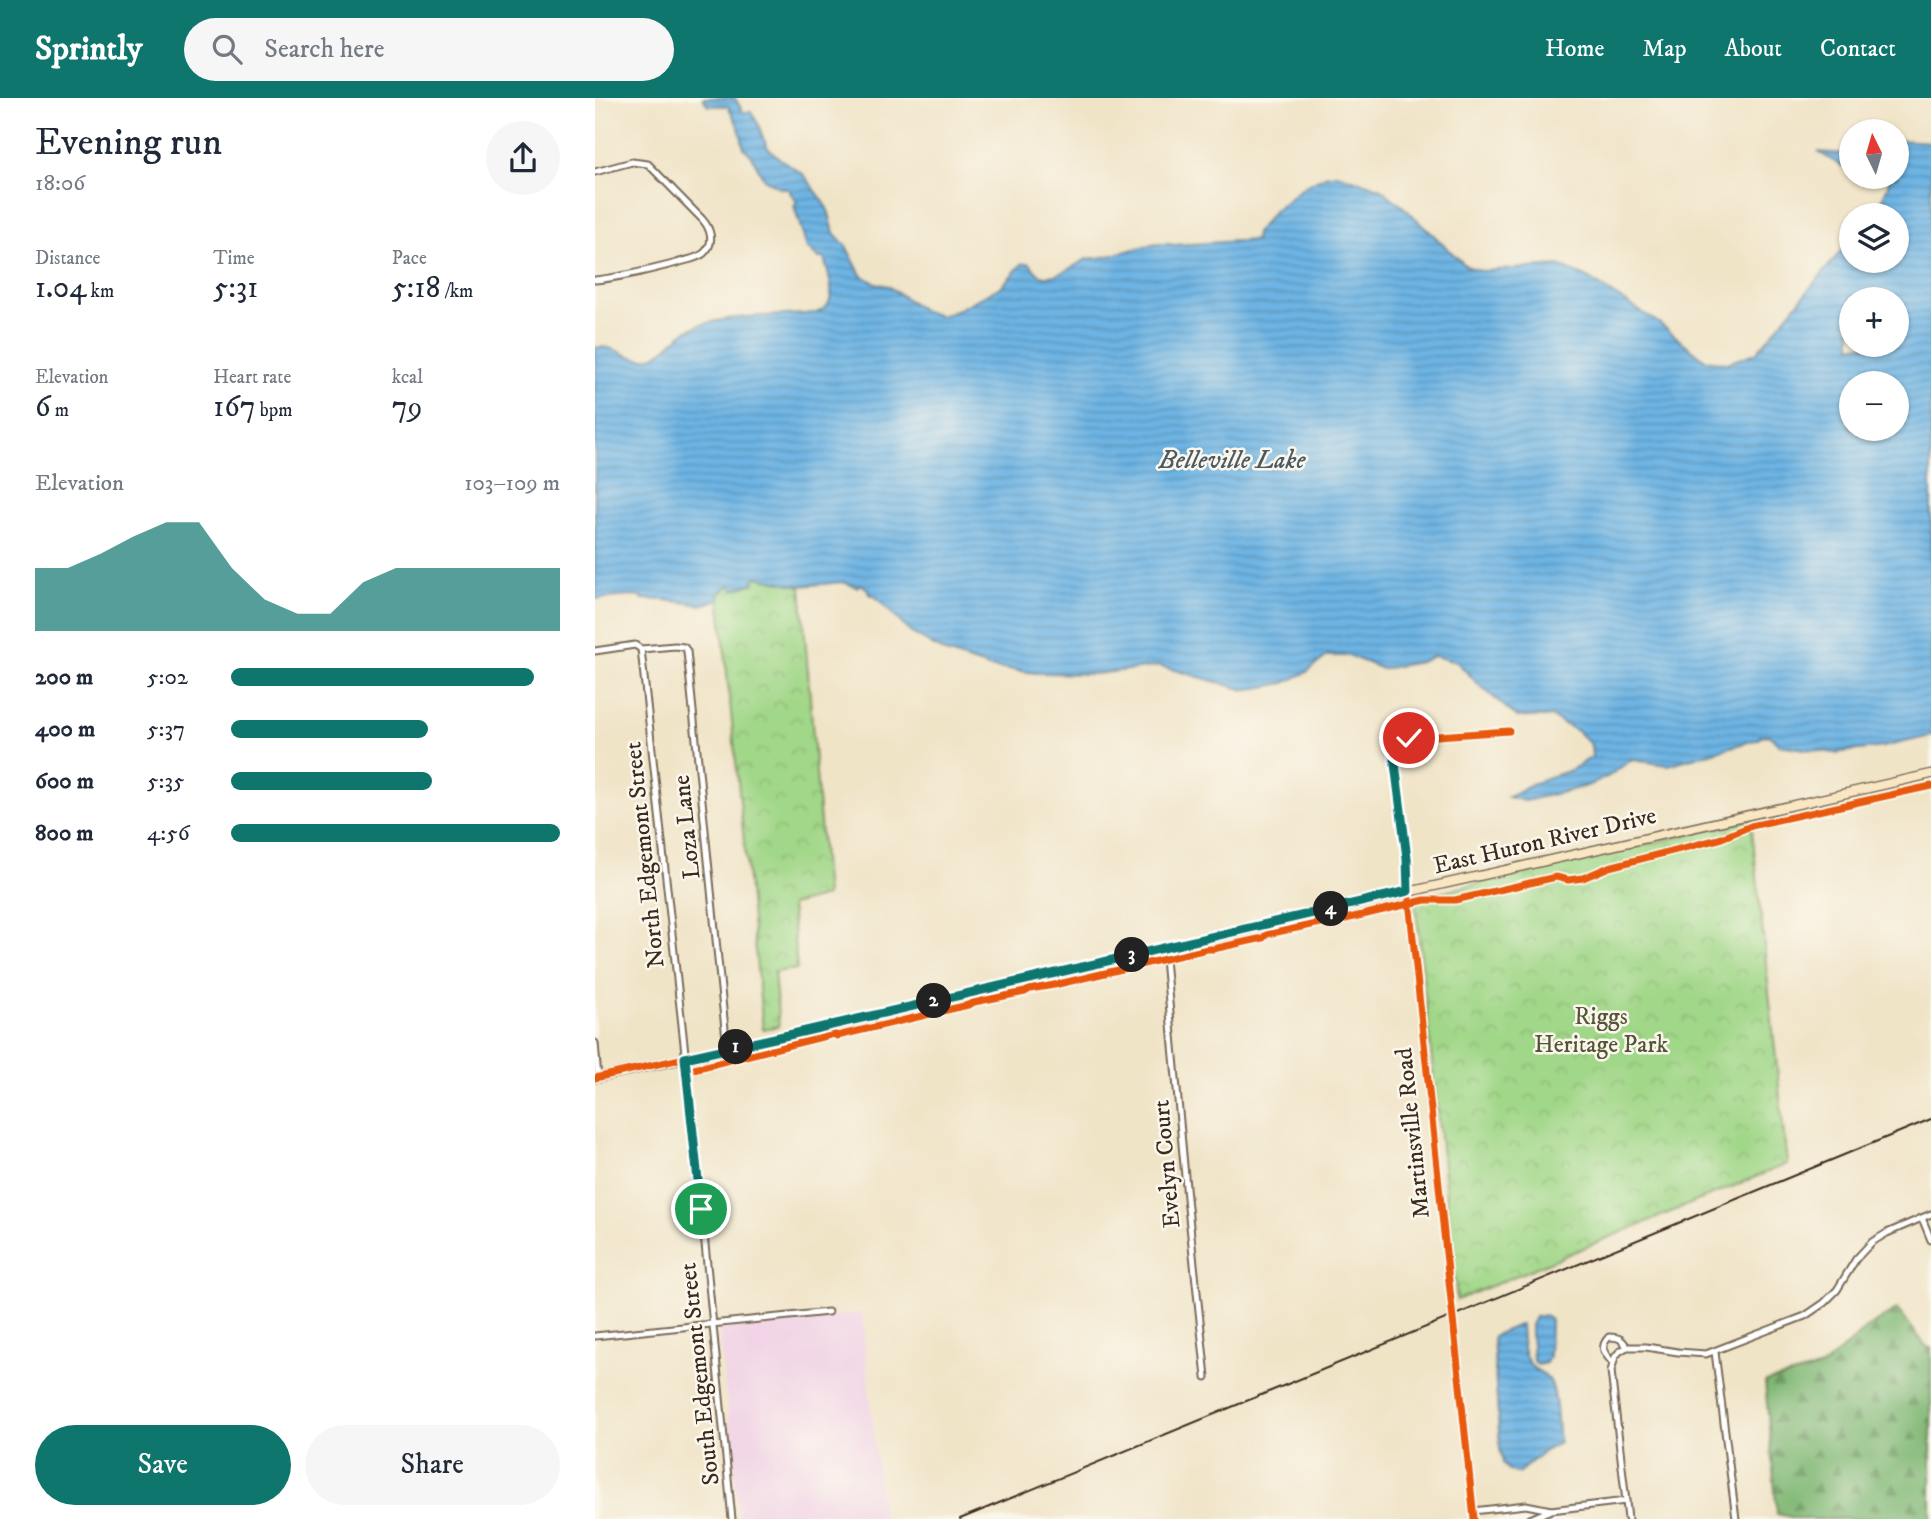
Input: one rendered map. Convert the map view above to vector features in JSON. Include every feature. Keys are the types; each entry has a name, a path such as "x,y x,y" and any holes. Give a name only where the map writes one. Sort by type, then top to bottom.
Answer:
{"main road":[{"name":"East Huron River Drive","path":"597,1078 1408,891 1931,774"}],"street":[{"path":"595,172 632,162 648,164 702,219 711,234 708,247 698,257 627,276 595,280"},
{"name":"Loza Lane","path":"595,651 635,645 641,649 680,646 688,653 727,1049"},
{"name":"North Edgemont Street","path":"641,649 685,1058"},
{"name":"Martinsville Road","path":"1474,1519 1408,891 1407,858 1394,756 1398,744 1409,738 1509,731"},
{"name":"Evelyn Court","path":"1164,948 1206,1377"},
{"path":"595,1043 597,1078"},
{"name":"South Edgemont Street","path":"685,1058 732,1519"},
{"path":"1628,1519 1611,1371 1612,1362 1619,1352 1627,1347 1646,1347 1697,1354 1715,1352 1805,1316 1837,1290 1856,1259 1872,1242 1931,1214"},
{"path":"1922,1218 1931,1240"},
{"path":"595,1336 828,1312"},
{"path":"1612,1362 1602,1346 1609,1337 1623,1339 1627,1347"},
{"path":"1715,1352 1736,1519"},
{"path":"1530,1519 1551,1510 1626,1501"},
{"path":"1473,1511 1526,1505 1551,1510"}],"shaded area":[{"path":"862,1313 882,1519 739,1519 719,1329"}],"green space":[{"path":"757,577 801,586 826,896 791,905 797,969 774,972 779,1026 763,1029 719,594 731,585 733,590 754,583 753,579"},
{"name":"Riggs Heritage Park","path":"1751,820 1787,1164 1457,1300 1415,898"},
{"path":"1897,1309 1927,1347 1931,1348 1931,1519 1801,1519 1777,1514 1765,1382 1822,1367 1868,1327"}],"water":[{"name":"Belleville Lake","path":"703,98 735,98 743,112 751,112 768,148 804,175 824,202 834,233 846,246 861,275 875,283 888,286 922,310 939,316 953,312 1001,287 1022,264 1029,263 1037,273 1047,276 1065,271 1088,259 1156,244 1255,240 1256,233 1273,212 1303,187 1325,176 1337,174 1380,188 1466,266 1481,271 1559,266 1584,276 1659,323 1705,360 1727,363 1756,353 1839,253 1839,273 1909,273 1909,203 1881,203 1886,189 1909,189 1909,141 1931,142 1931,736 1883,747 1834,753 1779,745 1769,735 1760,736 1759,739 1668,765 1632,759 1609,776 1587,786 1525,801 1508,797 1546,778 1571,770 1592,757 1591,745 1577,731 1551,717 1517,717 1457,662 1433,656 1420,662 1382,669 1350,656 1327,656 1307,672 1285,683 1245,690 1160,666 1096,674 1036,673 988,667 946,653 910,632 860,584 857,587 843,582 801,586 757,577 753,579 754,583 733,590 731,585 725,588 719,594 719,599 702,605 632,596 595,599 595,348 610,348 645,359 657,354 692,328 737,318 816,313 824,309 831,296 824,258 818,258 807,248 794,206 797,202 787,188 780,188 764,179 744,148 739,127 728,106 708,106"},
{"path":"1818,152 1839,154 1839,164"},
{"path":"1545,1315 1550,1319 1549,1356 1546,1363 1538,1365 1533,1360 1531,1325 1535,1317"},
{"path":"1521,1324 1526,1357 1532,1367 1548,1379 1552,1387 1559,1443 1544,1451 1518,1473 1509,1471 1503,1463 1500,1449 1493,1338"}],"railway":[{"path":"960,1519 1931,1119"}],"cycle path":[{"path":"1474,1519 1408,891 1407,858 1394,756 1398,744 1409,738 1509,731"},
{"path":"686,1071 834,1034 837,1036 1030,989 1263,938 1267,934 1333,922 1425,900 1455,900 1556,877 1568,880 1583,878 1609,867 1719,839 1751,826 1931,786"},
{"path":"595,1078 685,1058"}],"route":[{"path":"701,1209 685,1058 1408,891 1407,858 1394,756 1397,746 1409,738"}]}
